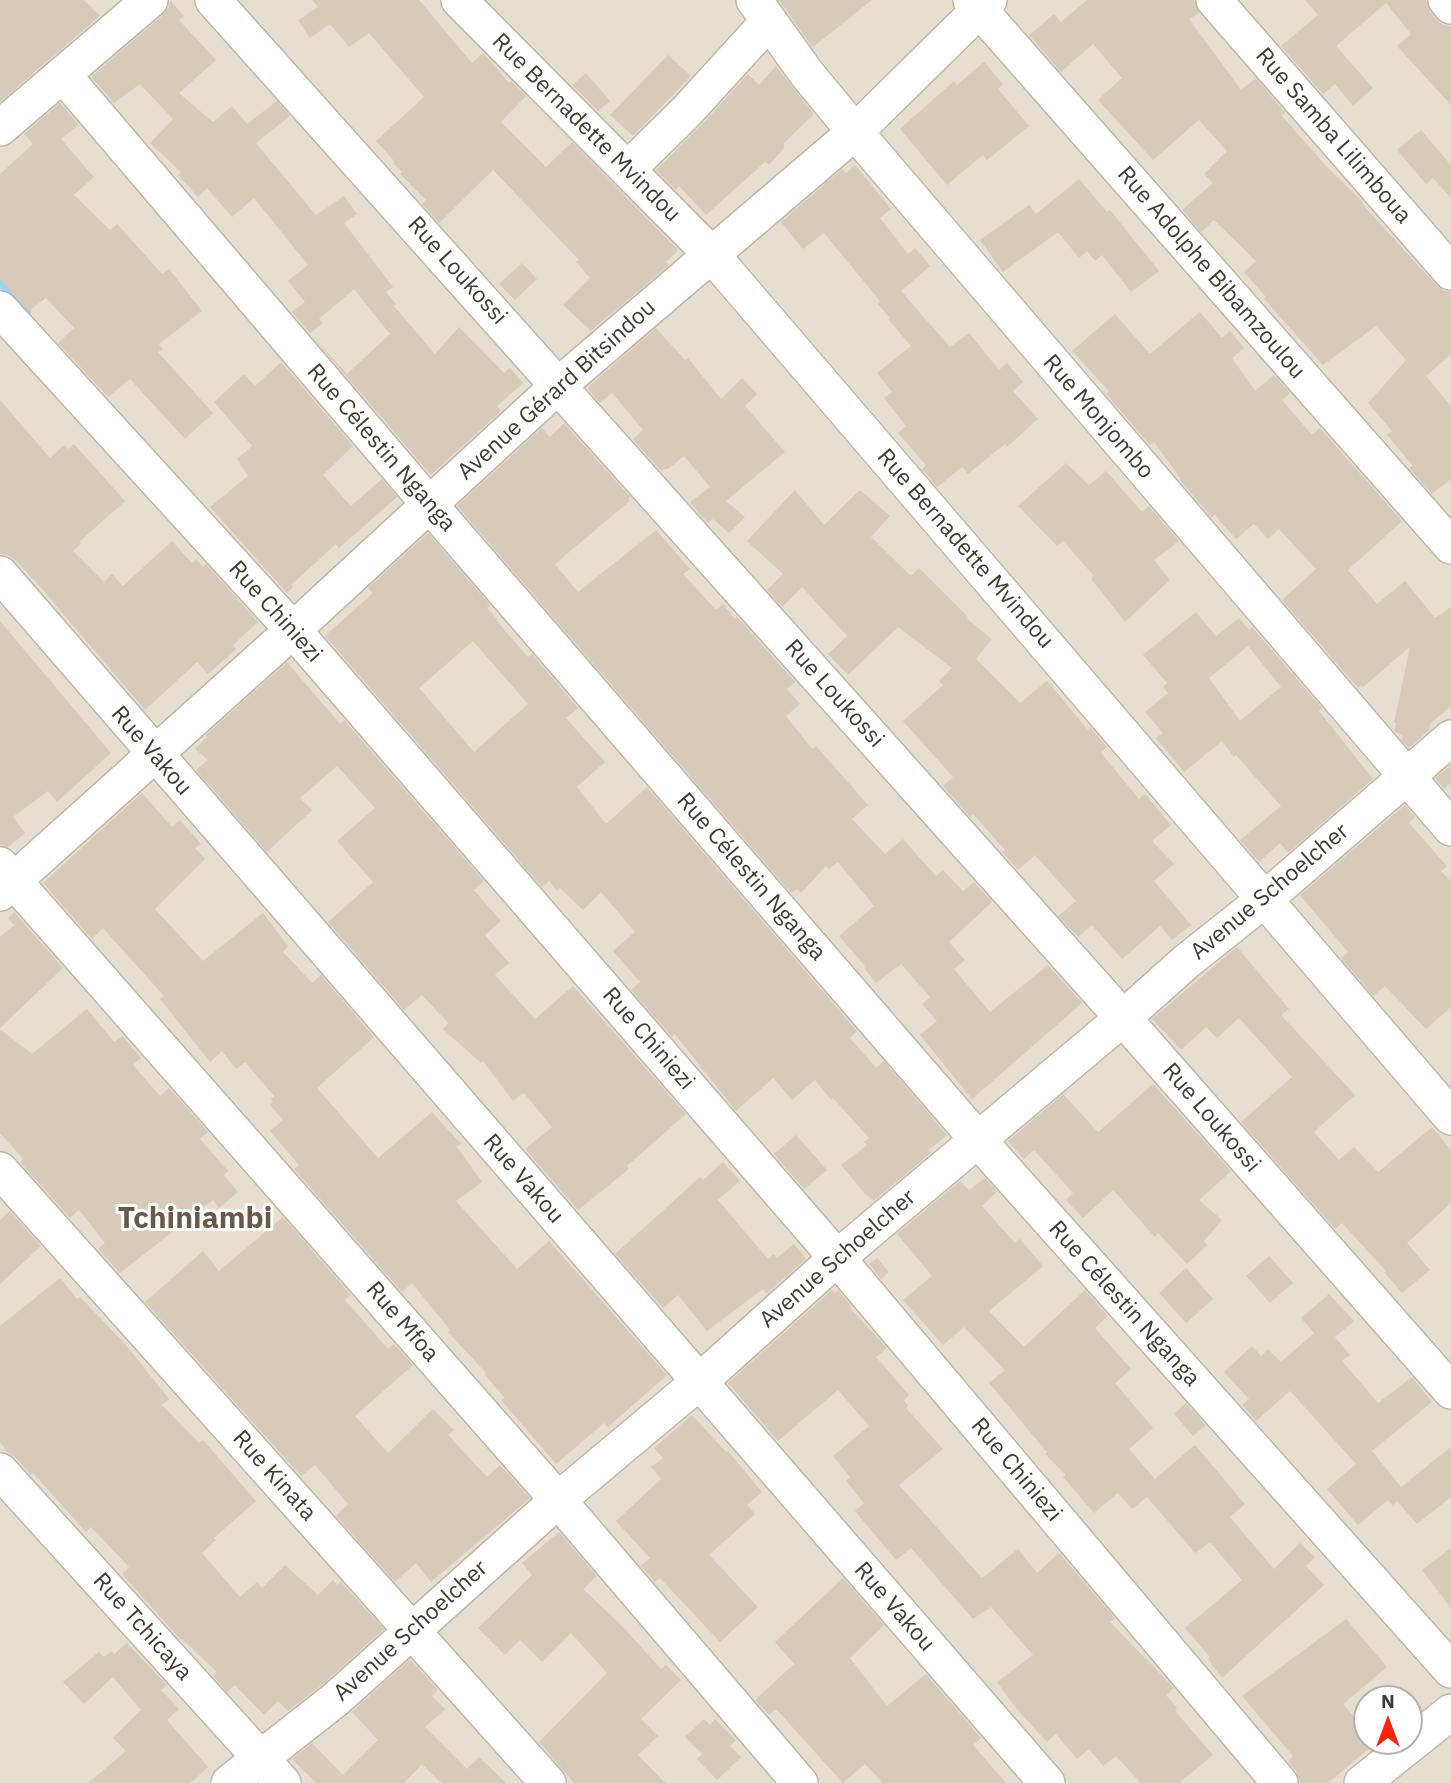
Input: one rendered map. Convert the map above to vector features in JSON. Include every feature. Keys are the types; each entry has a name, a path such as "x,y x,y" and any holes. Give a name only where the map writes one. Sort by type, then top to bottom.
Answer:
{"street":[{"path":"0,128 150,0"},
{"name":"Rue Loukossi","path":"213,0 1123,1018 1451,1391"},
{"name":"Rue Bernadette Mvindou","path":"458,0 712,254 1451,1117"},
{"name":"Rue Samba Lilimboua","path":"1214,0 1451,272"},
{"path":"1446,0 1451,6"},
{"name":"Avenue Gérard Bitsindou","path":"5,879 153,754 293,630 559,385 855,132 979,3"},
{"name":"Rue Adolphe Bibamzoulou","path":"979,3 1451,546"},
{"path":"628,169 686,113 761,10"},
{"name":"Rue Monjombo","path":"761,10 807,74 855,132 1451,828"},
{"name":"Rue Célestin Nganga","path":"63,75 978,1140 1451,1670"},
{"name":"Rue Chiniezi","path":"0,309 293,630 837,1258 1280,1783"},
{"name":"Rue Vakou","path":"0,574 153,754 1047,1783"},
{"name":"Avenue Schoelcher","path":"229,1783 272,1770 336,1699 558,1500 699,1382 837,1258 1187,961 1265,899 1451,738"},
{"name":"Rue Mfoa","path":"5,879 558,1500 800,1783"},
{"name":"Rue Kinata","path":"0,1170 548,1783"},
{"name":"Rue Tchicaya","path":"0,1471 272,1770"},
{"path":"1362,1783 1451,1712"}],"shaded area":[{"path":"0,0 1451,0 1451,1783 0,1783"}],"building":[{"path":"0,0 84,0 100,16 0,102"},
{"path":"170,0 184,16 179,20 216,60 179,93 213,122 232,106 247,124 277,101 290,116 256,143 316,215 344,196 357,214 344,223 393,287 386,292 396,304 394,306 435,354 459,327 504,373 510,368 523,383 497,406 501,411 431,475 311,335 347,374 390,334 354,289 319,319 323,323 310,333 292,312 305,302 288,281 308,265 254,198 232,217 207,188 198,197 178,175 181,172 150,143 173,119 140,84 114,103 91,77 163,15"},
{"path":"312,0 419,0 472,63 483,53 509,83 511,81 526,96 501,122 546,167 572,142 678,250 666,262 669,265 591,331 563,305 590,278 576,262 579,260 493,170 439,223 422,204 426,200 400,174 402,172 393,163 395,162 376,141 424,97 369,33 349,47 330,24 310,38 298,20 318,7"},
{"path":"779,0 872,0 813,47 818,55"},
{"path":"1087,0 1194,0 1199,13 1189,19 1241,90 1256,78 1285,113 1281,115 1326,166 1363,202 1436,285 1451,292 1451,354 1426,376 1451,406 1451,479 1432,494 1409,468 1413,466 1387,435 1392,431 1368,403 1406,360 1376,326 1323,365 1264,299 1266,297 1244,272 1256,261 1214,220 1201,232 1182,210 1213,183 1204,174 1227,151 1199,120 1153,160 1098,100 1122,78 1093,44 1061,72 1029,35 1054,14 1061,22"},
{"path":"1305,0 1426,0 1436,19 1443,25 1451,26 1451,105 1397,46 1411,34 1386,3 1336,46 1373,88 1353,106 1335,84 1323,94 1281,46 1318,15"},
{"path":"668,55 691,76 633,136 610,115"},
{"path":"984,62 1003,84 998,89 1029,126 987,160 983,155 947,185 900,129 954,81 957,85"},
{"path":"776,66 814,114 784,143 784,148 769,165 765,162 706,215 679,186 676,190 656,170 748,74 759,85"},
{"path":"586,73 610,101 598,111 572,85"},
{"path":"60,103 79,125 61,139 94,177 74,195 110,230 117,224 162,274 169,269 202,311 159,344 163,349 158,352 213,413 185,439 130,379 108,397 58,343 74,328 46,298 29,311 0,279 0,174 33,144 24,134"},
{"path":"1421,130 1451,165 1451,198 1433,178 1426,184 1397,150"},
{"path":"855,165 891,209 880,218 908,254 915,248 930,266 901,291 950,347 969,333 999,370 1007,363 1023,382 1013,391 1038,419 1007,447 1005,444 968,474 962,467 937,487 922,469 926,465 898,433 906,426 884,398 892,392 877,373 911,346 888,319 890,318 877,303 880,301 824,233 803,249 781,222 842,169 846,173"},
{"path":"1079,179 1107,212 1110,210 1159,271 1131,292 1102,255 1095,261 1087,251 1079,258 1058,232 1003,272 980,240 1029,205 1036,214"},
{"path":"522,263 537,279 515,300 499,284"},
{"path":"1200,312 1222,338 1230,331 1244,348 1232,358 1255,391 1274,375 1290,393 1282,400 1312,435 1320,428 1402,521 1348,570 1377,604 1405,581 1435,618 1451,607 1451,706 1430,724 1429,730 1409,748 1402,740 1403,736 1394,731 1394,723 1410,647 1363,687 1361,685 1358,688 1282,600 1316,569 1279,529 1268,539 1254,524 1236,539 1215,515 1212,518 1180,480 1154,442 1150,445 1106,394 1109,391 1072,351 1115,314 1150,354"},
{"path":"656,328 685,360 688,358 721,399 742,378 757,394 745,406 785,452 726,501 745,517 729,533 713,519 708,523 690,502 710,487 684,456 668,469 660,470 633,439 643,430 612,393 600,403 587,388"},
{"path":"281,362 353,446 323,475 351,506 382,479 397,497 339,548 336,544 291,585 293,587 287,593 210,507 248,476 237,459 252,446 214,402 244,374 255,386"},
{"path":"0,400 50,458 64,445 68,449 74,444 125,501 79,542 81,544 73,551 104,582 112,574 123,586 172,541 192,563 196,559 203,567 206,564 258,622 233,645 236,649 208,674 197,662 145,710 37,583 15,560 0,554"},
{"path":"564,423 630,497 630,501 555,564 578,592 656,530 690,569 683,574 716,610 723,604 735,619 737,617 795,682 787,689 800,704 786,716 812,749 816,746 868,805 852,819 885,854 903,839 936,876 943,870 963,891 974,882 992,902 949,942 965,960 954,969 990,1012 1048,965 1082,1003 972,1099 920,1035 937,1021 922,1004 930,997 901,964 876,983 839,936 874,906 838,862 829,869 826,866 801,893 797,889 791,893 457,506 542,428 550,437"},
{"path":"1066,463 1089,485 1106,471 1142,512 1149,506 1179,541 1154,560 1170,580 1125,622 1092,580 1093,575 1063,541 1057,546 1018,506"},
{"path":"795,490 824,525 860,490 890,516 871,537 911,576 919,568 967,619 992,639 976,659 1020,703 1047,681 1089,731 1091,728 1107,747 1101,753 1139,799 1145,794 1171,825 1152,841 1174,864 1154,881 1191,925 1172,940 1160,926 1122,959 1092,925 1078,937 1058,916 1076,901 1035,855 1018,870 1002,852 1005,850 973,814 970,817 943,786 953,777 903,721 943,685 939,681 952,668 898,627 848,675 828,654 847,636 802,587 782,607 767,590 783,574 747,541"},
{"path":"428,533 490,605 487,608 496,620 528,657 532,654 578,708 566,718 605,762 577,787 606,824 647,787 857,1031 850,1038 876,1068 884,1061 947,1135 929,1150 931,1153 874,1201 841,1165 867,1145 864,1142 869,1138 815,1080 792,1100 773,1078 736,1111 675,1034 672,1037 631,990 640,982 613,951 635,932 601,892 583,910 560,888 557,891 549,881 542,887 325,636 373,593 368,588","holes":["473,641 528,704 474,752 419,688"]},
{"path":"1196,612 1216,636 1239,618 1249,630 1252,627 1322,708 1319,711 1373,779 1288,853 1280,843 1259,862 1240,840 1281,806 1222,741 1184,772 1156,738 1163,733 1145,712 1168,693 1163,687 1167,683 1143,655","holes":["1248,646 1281,687 1240,721 1209,678"]},
{"path":"0,621 111,753 57,802 48,791 13,817 25,833 8,847 0,845"},
{"path":"287,662 340,724 344,720 484,881 474,890 501,921 485,935 509,963 495,975 535,1019 573,986 686,1114 627,1166 629,1169 578,1210 525,1149 552,1127 524,1093 513,1101 483,1061 481,1063 443,1029 448,1023 422,995 404,1010 328,922 373,882 337,841 375,808 337,766 300,798 312,810 267,852 196,770 208,760 195,749 206,735"},
{"path":"1451,765 1451,783 1444,789 1435,778"},
{"path":"142,793 172,827 180,820 201,844 195,848 205,859 155,909 203,961 263,913 288,946 283,952 312,983 321,975 374,1037 317,1088 378,1158 432,1112 461,1144 457,1147 482,1182 456,1201 517,1269 549,1241 667,1375 608,1427 604,1423 556,1464 501,1400 505,1398 448,1332 450,1330 412,1283 402,1292 294,1169 299,1165 270,1131 283,1120 270,1105 274,1096 245,1062 236,1069 222,1051 210,1062 160,999 164,996 103,928 92,939 43,883"},
{"path":"1405,805 1415,817 1409,823 1447,866 1441,871 1451,881 1451,1007 1426,1029 1385,986 1373,996 1341,958 1348,952 1300,895"},
{"path":"14,912 63,968 0,1028 0,937 14,925 8,918"},
{"path":"1237,947 1289,1009 1281,1015 1355,1095 1314,1132 1339,1160 1354,1147 1378,1172 1432,1127 1451,1150 1451,1203 1407,1243 1430,1270 1402,1293 1384,1272 1386,1271 1342,1223 1335,1229 1241,1122 1292,1077 1239,1018 1217,1038 1206,1027 1181,1050 1152,1019"},
{"path":"87,1009 114,1042 122,1036 141,1058 133,1065 160,1096 169,1088 208,1132 200,1139 228,1171 224,1175 238,1192 219,1208 213,1200 120,1273 98,1249 105,1243 79,1210 70,1218 20,1162 23,1159 0,1133 0,1029 32,1054"},
{"path":"1153,1084 1231,1171 1199,1200 1222,1220 1204,1241 1207,1245 1187,1264 1158,1233 1155,1237 1113,1190 1083,1218 1066,1200 1073,1193 1034,1150 1024,1159 1008,1141 1063,1094 1098,1132"},
{"path":"796,1135 827,1170 804,1189 774,1154"},
{"path":"723,1162 740,1181 718,1200 768,1259 774,1254 777,1258 794,1244 806,1259 767,1293 763,1289 707,1331 678,1295 663,1308 615,1254 700,1177 703,1180"},
{"path":"985,1178 997,1191 982,1206 1015,1243 1020,1239 1043,1266 989,1311 1024,1347 1085,1290 1108,1316 1095,1328 1131,1369 1115,1383 1153,1428 1129,1449 1155,1479 1195,1445 1245,1504 1230,1517 1274,1569 1300,1543 1315,1557 1306,1566 1324,1585 1222,1678 1208,1659 1210,1657 1185,1628 1242,1580 1210,1542 1195,1553 1147,1497 1132,1509 1118,1493 1094,1513 989,1383 1005,1370 964,1327 943,1345 903,1300 932,1276 897,1234 960,1181 969,1190"},
{"path":"10,1211 41,1246 0,1284 0,1220"},
{"path":"283,1217 351,1295 345,1300 388,1349 394,1344 413,1365 355,1416 388,1453 433,1409 454,1430 448,1435 487,1477 500,1465 530,1498 431,1582 416,1563 395,1582 336,1516 348,1504 315,1465 301,1476 145,1302 203,1251 219,1271"},
{"path":"1269,1256 1293,1283 1270,1303 1246,1276"},
{"path":"877,1258 889,1272 881,1279 869,1264"},
{"path":"1186,1268 1213,1299 1186,1323 1159,1293"},
{"path":"60,1278 77,1299 80,1297 125,1344 169,1399 162,1405 199,1443 203,1440 256,1501 214,1538 216,1540 202,1553 240,1597 257,1582 262,1588 285,1565 318,1595 333,1580 337,1585 341,1582 384,1629 323,1684 288,1711 278,1701 264,1715 235,1685 227,1692 213,1676 217,1672 181,1640 122,1574 129,1567 91,1527 86,1532 33,1473 31,1475 0,1442 0,1326"},
{"path":"832,1290 835,1293 838,1290 851,1306 849,1307 887,1348 876,1357 909,1395 904,1400 908,1406 906,1408 943,1449 899,1485 982,1578 1018,1549 1037,1573 1059,1553 1115,1618 1110,1622 1174,1688 1166,1695 1182,1719 1213,1755 1179,1783 1141,1783 1116,1756 1103,1766 1089,1749 1077,1759 1056,1734 1047,1742 1015,1707 997,1682 1033,1655 991,1607 973,1619 911,1548 896,1560 855,1511 864,1503 846,1481 850,1477 833,1456 869,1426 838,1390 778,1441 728,1383"},
{"path":"1329,1294 1354,1321 1335,1337 1350,1355 1342,1361 1378,1403 1412,1377 1432,1402 1372,1451 1401,1487 1451,1447 1451,1497 1417,1524 1397,1501 1393,1505 1388,1500 1358,1525 1327,1489 1356,1464 1290,1391 1256,1421 1242,1405 1249,1399 1224,1372 1252,1346 1261,1356 1268,1349 1281,1362 1314,1333 1301,1318"},
{"path":"1186,1403 1206,1425 1193,1436 1174,1414"},
{"path":"692,1415 726,1452 728,1451 762,1492 747,1505 755,1514 709,1555 758,1607 720,1642 660,1578 655,1582 641,1566 650,1558 616,1521 661,1479 651,1467 663,1458 654,1448"},
{"path":"559,1532 597,1576 583,1589 623,1627 661,1669 666,1665 681,1680 641,1719 658,1736 638,1755 665,1783 574,1783 539,1742 607,1673 571,1633 542,1662 520,1640 505,1655 478,1628 532,1575 522,1563"},
{"path":"1451,1548 1451,1608 1422,1570"},
{"path":"843,1578 884,1625 850,1658 887,1706 926,1674 981,1738 973,1745 1006,1783 883,1783 865,1764 843,1783 776,1709 769,1715 755,1700 794,1664 775,1642"},
{"path":"1346,1619 1387,1667 1366,1685 1353,1685 1353,1696 1343,1704 1353,1716 1353,1755 1361,1755 1328,1783 1300,1783 1296,1771 1288,1761 1293,1756 1242,1696"},
{"path":"127,1643 167,1685 161,1690 179,1709 167,1720 208,1767 191,1783 88,1783 126,1751 113,1738 141,1710 113,1677 84,1704 63,1682 99,1652 104,1657 112,1651 114,1654"},
{"path":"410,1659 438,1690 432,1696 445,1709 425,1727 467,1769 479,1757 506,1783 441,1783 422,1764 404,1783 316,1783 292,1759 312,1743 343,1775 378,1740 352,1712"},
{"path":"704,1719 710,1725 715,1719 736,1740 730,1746 741,1757 717,1780 697,1759 702,1754 685,1737"}],"waterway":[{"path":"0,282 27,313"}],"district":[{"name":"Tchiniambi","path":"195,1219"}]}
